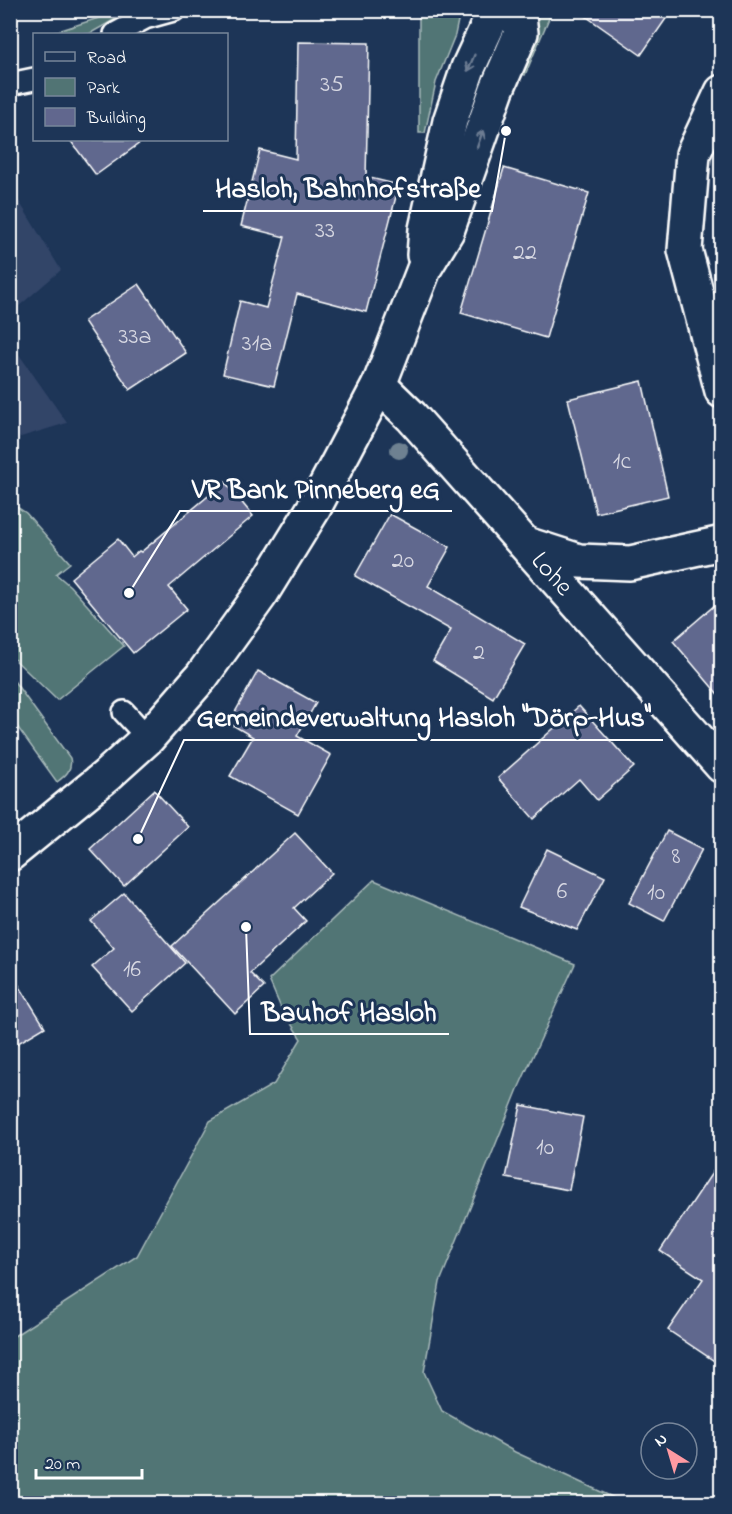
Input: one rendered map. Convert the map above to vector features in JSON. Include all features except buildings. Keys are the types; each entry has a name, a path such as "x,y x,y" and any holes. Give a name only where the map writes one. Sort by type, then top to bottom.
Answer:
{"main road":[{"path":"424,269 426,229 450,121 468,68 495,10"},
{"path":"10,854 106,776 148,738 202,676 261,594 314,508 379,385 424,269 447,231 498,89 521,33 518,10"},
{"path":"722,92 693,154 685,250 722,391"},
{"name":"Lohe","path":"379,385 411,416 722,766"},
{"path":"525,543 579,561 630,563 722,543"}],"lane":[{"path":"117,33 145,18 174,10"},
{"path":"10,84 33,79"},
{"path":"124,712 148,738"}],"shaded area":[{"path":"11,188 61,270 10,313"},
{"path":"11,343 67,423 11,440"}],"green space":[{"path":"120,11 138,11 119,17 91,33 52,33"},
{"path":"419,11 460,11 455,35 436,82 425,133 419,133"},
{"path":"539,11 552,11 525,75 517,72"},
{"path":"11,503 26,513 70,563 56,574 70,586 124,646 57,700 11,656"},
{"path":"11,677 70,758 69,769 57,782 11,718"},
{"path":"374,880 575,964 518,1089 440,1282 424,1372 442,1411 515,1452 625,1503 11,1503 11,1338 137,1256 210,1121 274,1084 301,1039 281,1008 269,980"}],"place":[{"name":"Hasloh, Bahnhofstraße","path":"506,131"},
{"name":"VR Bank Pinneberg eG","path":"129,593"},
{"name":"Gemeindeverwaltung Hasloh \"Dörp-Hus\"","path":"138,839"},
{"name":"Bauhof Hasloh","path":"246,927"}]}
